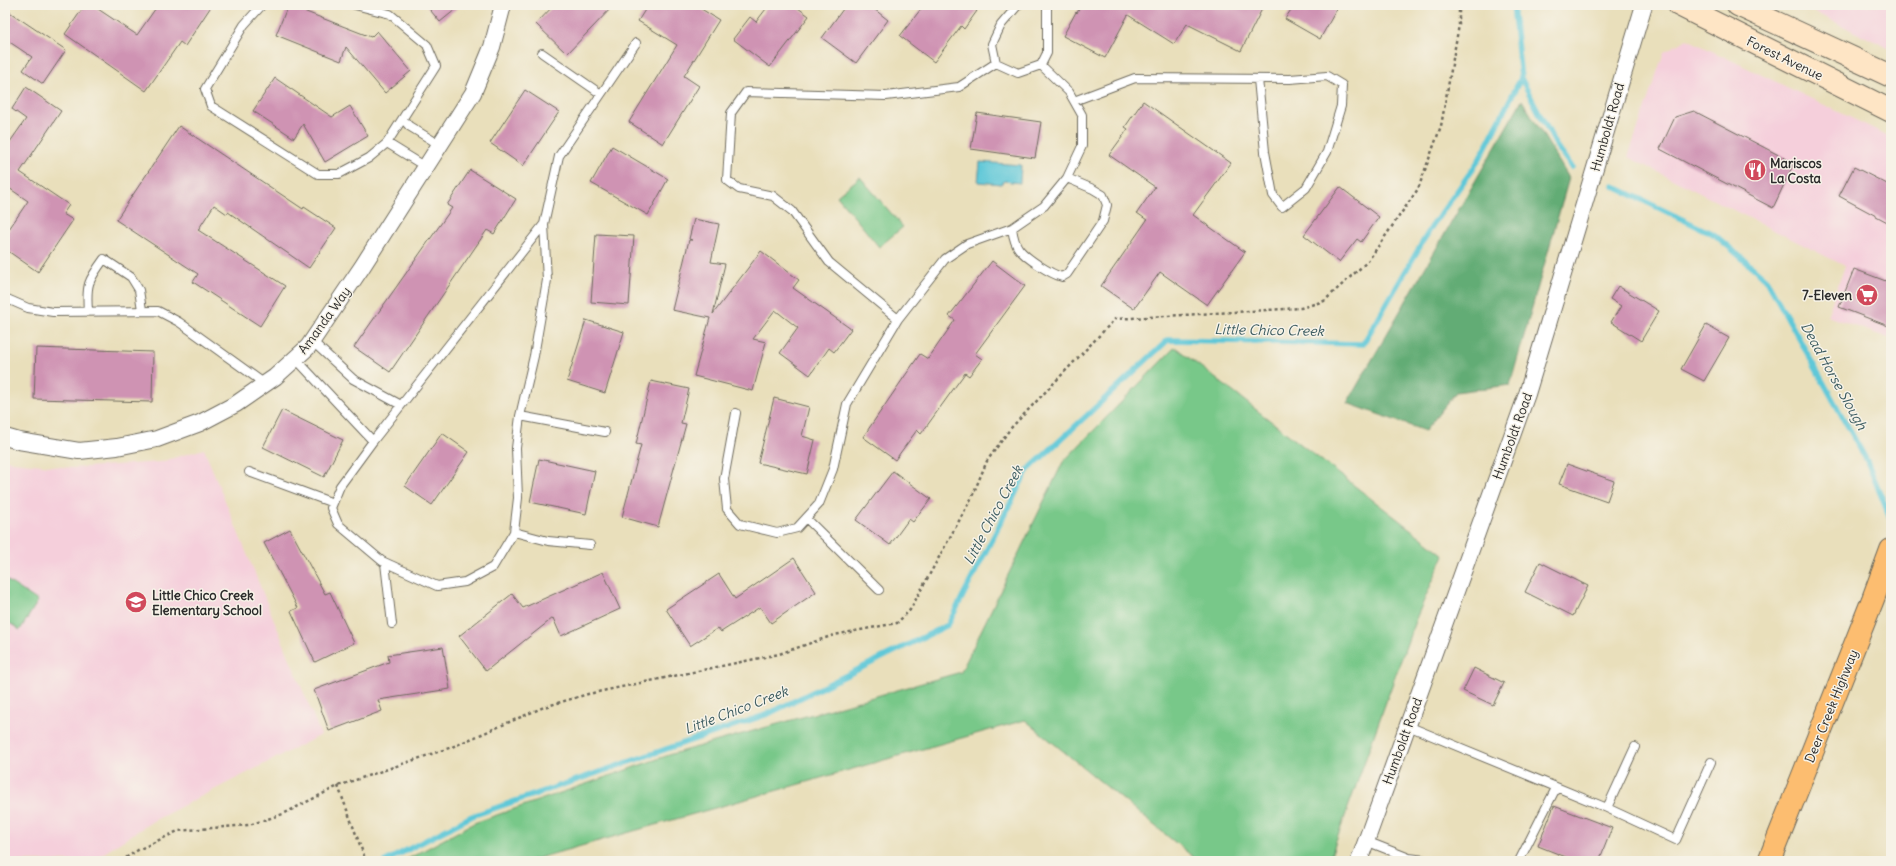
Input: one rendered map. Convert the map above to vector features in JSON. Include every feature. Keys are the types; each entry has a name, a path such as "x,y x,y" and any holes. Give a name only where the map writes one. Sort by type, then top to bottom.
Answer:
{"main road":[{"name":"Deer Creek Highway","path":"1769,861 1891,550"}],"street":[{"name":"Amanda Way","path":"5,437 19,441 79,451 118,447 157,439 200,423 236,404 265,384 295,358 312,341 362,267 473,93 492,47 503,5"},
{"name":"Humboldt Road","path":"1359,861 1527,394 1550,323 1644,5"},
{"name":"Forest Avenue","path":"1678,5 1891,111"},
{"name":"Forest Avenue","path":"1749,7 1891,76"}],"lane":[{"path":"262,5 244,25 205,89 211,106 318,174 339,174 369,158 387,142 436,66 426,45 390,14 355,5"},
{"path":"996,63 992,44 1001,25 1018,5"},
{"path":"996,63 1018,73 1041,65 1047,53 1047,5"},
{"path":"544,224 373,441 340,486 331,508 338,524 385,563 437,586 465,582 493,567 514,532 518,498 516,448 520,416 534,356 547,280 544,224 559,156 636,43"},
{"path":"542,53 601,94"},
{"path":"898,319 829,262 792,211 773,196 739,189 726,180 731,113 746,92 886,96 959,87 996,63"},
{"path":"736,413 724,479 726,508 740,524 776,533 797,528 819,504 833,469 847,404 898,319 945,259 967,244 1012,228 1044,206 1068,178 1082,146 1082,115 1069,92 1041,65"},
{"path":"1074,101 1135,78 1290,79 1327,76 1342,85 1341,106 1327,152 1306,188 1282,207 1273,195 1265,152 1258,79"},
{"path":"403,119 409,126 440,145"},
{"path":"387,142 426,167"},
{"path":"1012,228 1015,242 1019,250 1054,275 1062,277 1067,274 1103,222 1107,205 1103,195 1068,178"},
{"path":"88,311 86,290 91,277 104,259 131,277 140,290 142,310"},
{"path":"5,298 28,308 53,312 158,311 168,315 265,384"},
{"path":"312,341 354,379 401,405"},
{"path":"295,358 373,441"},
{"path":"520,416 606,432"},
{"path":"249,472 333,503"},
{"path":"806,518 879,590"},
{"path":"514,532 548,541 590,545"},
{"path":"385,563 392,624"},
{"path":"1408,726 1556,788 1608,808 1676,840 1710,762"},
{"path":"1608,808 1635,747"},
{"path":"1519,861 1556,788"},
{"path":"1366,841 1410,859 1433,861"}],"path":[{"path":"121,861 145,847 178,831 249,825 283,814 338,786 452,747 544,707 588,694 778,654 834,635 897,623 910,610 971,499 987,461 1010,429 1115,319 1301,308 1324,301 1368,261 1418,189 1441,126 1459,25 1459,5"},
{"path":"338,786 366,861"}],"shaded area":[{"path":"1799,5 1891,5 1891,49"},
{"path":"1687,39 1891,137 1891,339 1827,316 1845,266 1628,157 1664,52"},
{"name":"Little Chico Creek Elementary School","path":"204,449 321,735 153,821 92,861 5,861 5,459 13,462 72,468 160,462"}],"green space":[{"path":"1522,100 1569,178 1510,385 1456,392 1425,431 1347,403"},
{"path":"860,177 903,227 879,247 837,196"},
{"path":"1175,347 1444,555 1415,621 1329,861 1198,861 1025,720 528,861 404,861 474,823 672,754 961,672 1063,462"},
{"path":"5,579 38,601 20,630 5,620"}],"water":[{"path":"980,162 1021,165 1020,183 1004,181 1001,184 978,182"}],"building":[{"path":"85,5 92,5 137,35 158,5 212,5 185,46 180,42 146,91 65,34"},
{"path":"288,5 371,37 377,31 411,71 385,93 346,47 341,61 276,35"},
{"path":"426,5 461,5 440,22"},
{"path":"554,5 614,5 567,54 536,24"},
{"path":"648,5 695,5 719,20 684,76 699,86 663,144 629,122 677,45 638,21"},
{"path":"769,5 794,5 809,16 770,67 733,39 750,17 756,22"},
{"path":"846,5 869,5 888,20 856,63 822,38"},
{"path":"924,5 968,5 977,11 964,29 961,26 934,62 900,36"},
{"path":"1081,5 1264,5 1241,51 1187,24 1174,44 1128,15 1105,58 1063,36"},
{"path":"1294,5 1339,5 1320,39 1285,19"},
{"path":"5,9 66,50 43,84 23,70 32,57 5,39"},
{"path":"275,78 332,117 350,106 368,136 325,162 303,124 294,138 253,111"},
{"path":"26,87 61,111 20,172 69,205 63,214 73,220 38,272 5,249 5,235 28,201 9,188 5,195 5,149 26,119 12,109"},
{"path":"525,90 559,112 523,166 490,143"},
{"path":"1143,101 1231,163 1193,215 1245,252 1207,305 1160,272 1134,309 1101,286 1147,220 1137,213 1155,187 1109,155 1128,129 1125,127"},
{"path":"1694,111 1794,163 1773,208 1660,149 1675,117"},
{"path":"977,113 1041,122 1035,158 971,149"},
{"path":"179,126 303,209 304,207 336,228 309,268 228,212 227,214 214,205 198,230 285,286 260,326 193,282 198,274 116,220"},
{"path":"612,146 668,179 648,215 591,183"},
{"path":"1854,167 1891,186 1891,224 1839,196"},
{"path":"470,170 516,199 494,234 487,230 390,372 354,347 452,208 447,205"},
{"path":"1340,187 1379,217 1361,242 1357,239 1339,262 1304,235"},
{"path":"694,219 719,224 711,262 725,264 713,314 761,251 799,280 793,288 851,329 834,352 829,348 810,375 780,353 798,328 775,310 753,339 766,342 753,391 694,376 710,318 672,310 689,240 692,240 689,239"},
{"path":"596,234 634,236 629,305 591,302"},
{"path":"992,261 1025,286 975,354 982,359 969,376 965,373 921,434 917,430 895,460 863,437 920,354 928,359 955,320 949,316"},
{"name":"7-Eleven","path":"1854,269 1891,283 1891,327 1839,307"},
{"path":"1618,286 1659,311 1641,341 1611,322 1621,306 1610,299"},
{"path":"586,320 624,332 605,393 567,381"},
{"path":"1706,325 1729,338 1704,381 1681,369"},
{"path":"36,348 153,352 152,402 34,399"},
{"path":"651,381 689,389 681,423 686,424 658,527 622,517 641,445 636,444"},
{"path":"774,398 809,407 802,436 815,440 807,474 758,463"},
{"path":"282,410 343,440 324,477 263,447"},
{"path":"442,433 469,452 432,505 405,486"},
{"path":"539,459 595,471 586,514 530,502"},
{"path":"1567,464 1614,481 1607,501 1559,484"},
{"path":"893,471 931,499 913,522 909,519 890,545 856,520"},
{"path":"290,529 325,594 330,592 354,643 315,662 291,611 298,608 264,543"},
{"path":"794,558 816,592 771,623 760,607 721,632 718,628 690,646 666,609 719,574 735,599"},
{"path":"1540,562 1588,586 1573,616 1525,592"},
{"path":"603,572 620,609 561,636 553,618 486,671 459,636 512,594 523,608"},
{"path":"443,647 450,689 378,700 382,711 329,731 314,690 389,662 388,655"},
{"path":"1474,668 1504,683 1493,705 1463,691"},
{"path":"1554,806 1612,828 1599,861 1576,861 1538,846"}],"waterway":[{"name":"Little Chico Creek","path":"386,861 472,816 768,714 948,625 1027,471 1168,340 1363,344 1432,226 1479,160 1521,78 1513,5"},
{"name":"Dead Horse Slough","path":"1521,78 1557,147 1572,167"},
{"name":"Dead Horse Slough","path":"1613,186 1715,235 1766,279 1867,461 1891,520"}],"place":[{"name":"Mariscos La Costa","path":"1755,170"},
{"name":"7-Eleven","path":"1867,295"},
{"name":"Little Chico Creek Elementary School","path":"136,602"}]}
